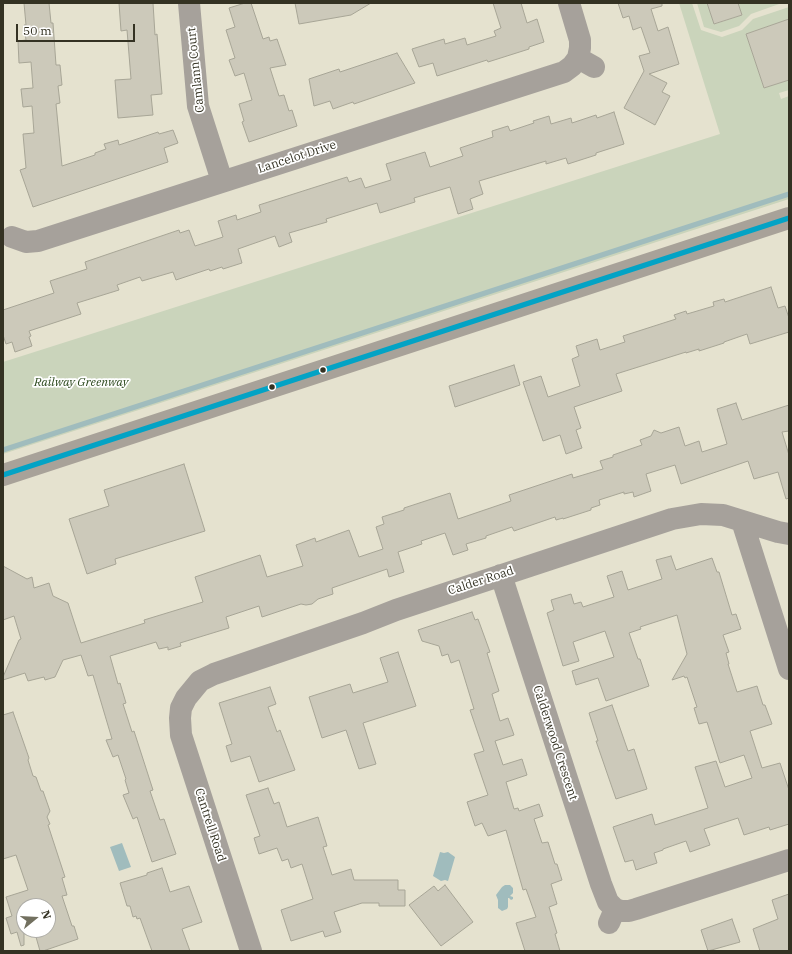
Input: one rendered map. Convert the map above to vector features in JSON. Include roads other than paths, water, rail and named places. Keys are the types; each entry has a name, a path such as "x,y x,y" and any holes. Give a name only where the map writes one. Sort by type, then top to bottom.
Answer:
{"main road":[{"path":"3,475 789,218"}],"street":[{"name":"Camlann Court","path":"189,3 198,106 222,181"},
{"name":"Lancelot Drive","path":"6,238 26,242 38,241 564,72 572,66 586,63 580,48 580,40 568,3"},
{"name":"Calder Road","path":"186,698 200,681 214,674 364,623 396,610 679,518 701,514 723,514 778,532 789,534"},
{"path":"742,521 789,669"},
{"name":"Calderwood Crescent","path":"502,575 612,916 622,911 636,909 789,860"},
{"name":"Cantrell Road","path":"186,698 181,708 181,735 251,951"}],"water":[{"path":"122,843 131,867 119,871 110,847"},
{"path":"440,852 448,852 455,857 448,881 441,881 433,876"},
{"path":"505,885 510,885 513,888 513,893 510,896 513,897 513,899 511,900 508,898 508,907 502,911 498,908 498,900 496,895"}],"waterway":[{"path":"3,450 789,194"}],"park label":[{"name":"Railway Greenway","path":"81,383"}]}
